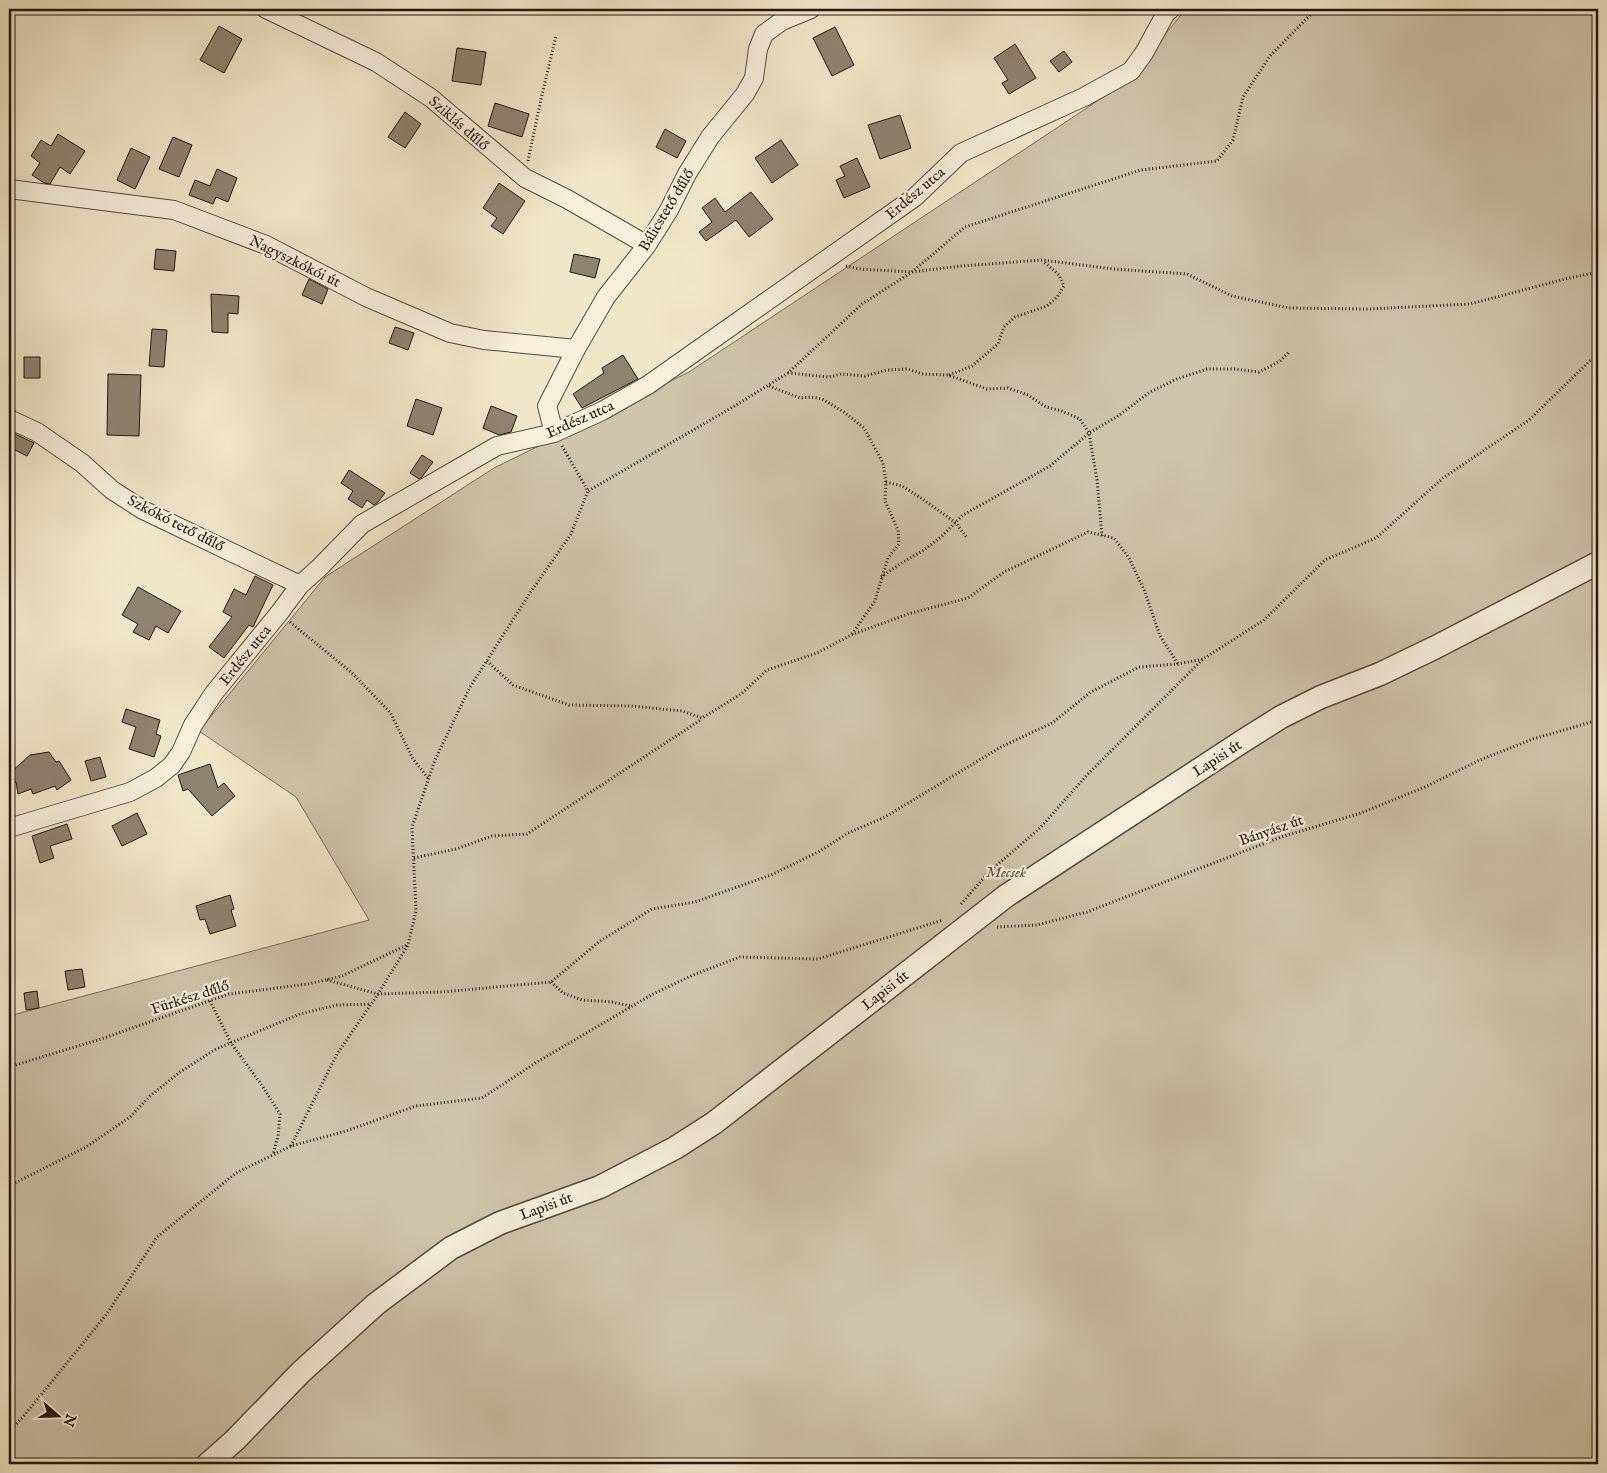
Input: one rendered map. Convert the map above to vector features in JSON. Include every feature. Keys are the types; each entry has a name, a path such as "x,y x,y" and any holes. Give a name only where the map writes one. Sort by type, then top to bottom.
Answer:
{"street":[{"name":"Sziklás dűlő","path":"266,9 376,62 431,98 524,178 567,199 647,245"},
{"name":"Bálicstető dűlő","path":"554,433 547,406 576,349 606,297 647,245 670,210 687,174 710,137 745,94 754,78 758,48 764,34 782,20 811,9"},
{"name":"Erdész utca","path":"9,828 130,792 156,778 172,765 181,752 193,725 214,693 300,585 362,524 497,446 554,433 602,411 648,385 915,197 961,153 1084,97 1131,71 1144,53 1166,13 1171,9"},
{"name":"Nagyszkókói út","path":"9,189 174,210 266,245 366,297 450,333 484,340 576,349"},
{"name":"Szkókó tető dűlő","path":"9,419 36,432 82,463 112,490 143,510 300,585"},
{"name":"Lapisi út","path":"208,1464 235,1440 301,1372 376,1304 451,1248 500,1223 600,1187 675,1148 714,1123 828,1036 962,916 1006,896 1281,717 1321,697 1380,674 1436,648 1598,563"}],"path":[{"path":"291,1146 337,1054 378,994 408,945 416,911 412,827 435,760 470,687 571,534 588,491 683,437 788,373 862,304 912,272 965,227 1142,170 1217,161 1233,140 1243,97 1270,56 1316,9"},
{"path":"524,178 556,36"},
{"path":"825,261 859,269 912,272 1042,260 1114,269 1187,274 1232,296 1289,308 1369,309 1470,304 1598,272"},
{"path":"948,375 972,366 998,344 1004,327 1015,317 1047,306 1057,297 1064,286 1060,275 1042,260"},
{"path":"882,577 942,537 963,515 1050,466 1089,433 1118,416 1150,392 1177,379 1207,369 1235,369 1259,372 1280,361 1289,352"},
{"path":"962,916 990,871 1040,828 1094,768 1203,659 1264,620 1325,560 1376,538 1444,478 1529,420 1598,353"},
{"path":"788,373 828,377 842,374 866,376 887,370 908,369 922,374 948,375 987,389 1008,388 1028,395 1046,407 1062,411 1080,419 1089,433 1097,480 1102,536"},
{"path":"768,385 800,398 822,399 844,412 864,428 883,463 886,482 885,501 898,530 899,544 888,558 875,601 851,635"},
{"path":"554,433 588,491"},
{"path":"886,482 902,486 956,523 967,538"},
{"path":"414,858 456,849 492,836 527,834 741,694 767,670 817,653 851,635 908,614 968,598 1004,572 1088,532 1114,538 1129,558 1145,592 1160,636 1178,664"},
{"path":"280,612 307,637 352,673 390,712 413,759 428,779"},
{"path":"327,980 378,994 442,992 552,982 600,941 652,909 695,902 771,875 820,851 848,833 885,817 1001,747 1052,723 1091,692 1139,667 1178,664 1203,659"},
{"path":"487,660 513,685 569,705 612,705 682,711 702,718"},
{"name":"Bányász út","path":"631,1006 693,975 740,957 818,959 944,919 962,916 994,927 1037,925 1087,912 1281,837 1361,813 1425,787 1480,760 1533,739 1598,720"},
{"name":"Fürkész dűlő","path":"9,1067 101,1039 229,994 308,984 342,976 408,945"},
{"path":"552,982 563,993 582,1000 612,1002 631,1006"},
{"path":"210,1000 231,1043 280,1114 278,1136 273,1155"},
{"path":"9,1186 86,1147 130,1117 150,1096 180,1072 216,1049 300,1014 337,1005 371,1004"},
{"path":"9,1431 23,1417 106,1315 157,1238 236,1173 291,1146 346,1131 416,1106 482,1098 537,1062 631,1006"}],"green space":[{"name":"Mecsek","path":"1186,9 1598,9 1598,1464 9,1464 9,1016 369,920 296,797 199,731 325,577 494,468 689,372 1126,82"}],"building":[{"path":"219,26 242,39 224,73 200,60"},
{"path":"835,27 854,65 832,76 813,38"},
{"path":"1015,44 1036,78 1009,94 1002,83 1008,80 994,58"},
{"path":"457,48 486,52 481,85 452,81"},
{"path":"1064,51 1072,62 1059,72 1050,61"},
{"path":"495,103 529,114 522,137 488,126"},
{"path":"405,112 421,124 405,148 388,137"},
{"path":"900,115 911,148 880,159 868,125"},
{"path":"665,129 686,141 677,158 656,147"},
{"path":"58,134 85,151 70,174 60,167 50,184 44,183 32,175 40,163 31,156 41,140 51,146"},
{"path":"173,137 192,145 179,177 159,169"},
{"path":"781,140 798,165 772,183 755,158"},
{"path":"131,148 150,157 135,189 117,180"},
{"path":"857,158 870,187 844,198 836,180 845,176 840,166"},
{"path":"217,169 237,178 228,202 216,197 213,204 189,195 195,180 210,186"},
{"path":"499,183 525,201 503,234 491,226 497,218 483,208"},
{"path":"751,192 773,219 749,237 736,220 706,241 699,232 712,222 702,208 715,198 725,212"},
{"path":"156,249 176,251 174,271 154,269"},
{"path":"574,254 600,259 595,278 570,272"},
{"path":"309,279 328,289 322,304 302,295"},
{"path":"211,294 239,296 238,314 228,313 228,333 212,332"},
{"path":"395,327 414,333 408,350 389,343"},
{"path":"152,329 167,330 164,367 149,366"},
{"path":"623,355 638,379 582,408 573,394 604,373 602,368"},
{"path":"24,357 40,357 40,378 24,378"},
{"path":"108,374 141,375 139,436 107,435"},
{"path":"416,399 442,408 433,435 407,426"},
{"path":"491,406 517,416 511,432 499,435 483,428"},
{"path":"9,431 34,443 27,456 9,447"},
{"path":"422,455 433,462 419,479 410,473"},
{"path":"349,470 385,493 378,502 374,505 367,500 362,508 348,499 353,491 341,483"},
{"path":"255,576 273,585 253,627 249,625 224,658 209,647 232,617 223,612 234,589 246,595"},
{"path":"138,587 181,611 168,633 156,626 149,640 133,632 138,624 122,615"},
{"path":"126,709 160,720 156,734 161,736 154,757 129,749 136,727 122,722"},
{"path":"49,752 56,762 59,761 71,780 57,790 55,786 33,794 31,789 18,794 16,782 9,784 9,774 30,755"},
{"path":"100,757 106,777 91,781 85,761"},
{"path":"210,764 218,788 224,783 235,796 212,816 188,789 183,791 178,775"},
{"path":"137,813 147,834 122,846 112,826"},
{"path":"67,824 72,839 50,846 54,858 40,863 32,836"},
{"path":"230,895 234,909 231,910 236,926 210,934 205,919 200,920 196,906"},
{"path":"82,969 85,987 68,990 65,971"},
{"path":"37,991 39,1008 26,1010 24,993"}]}
